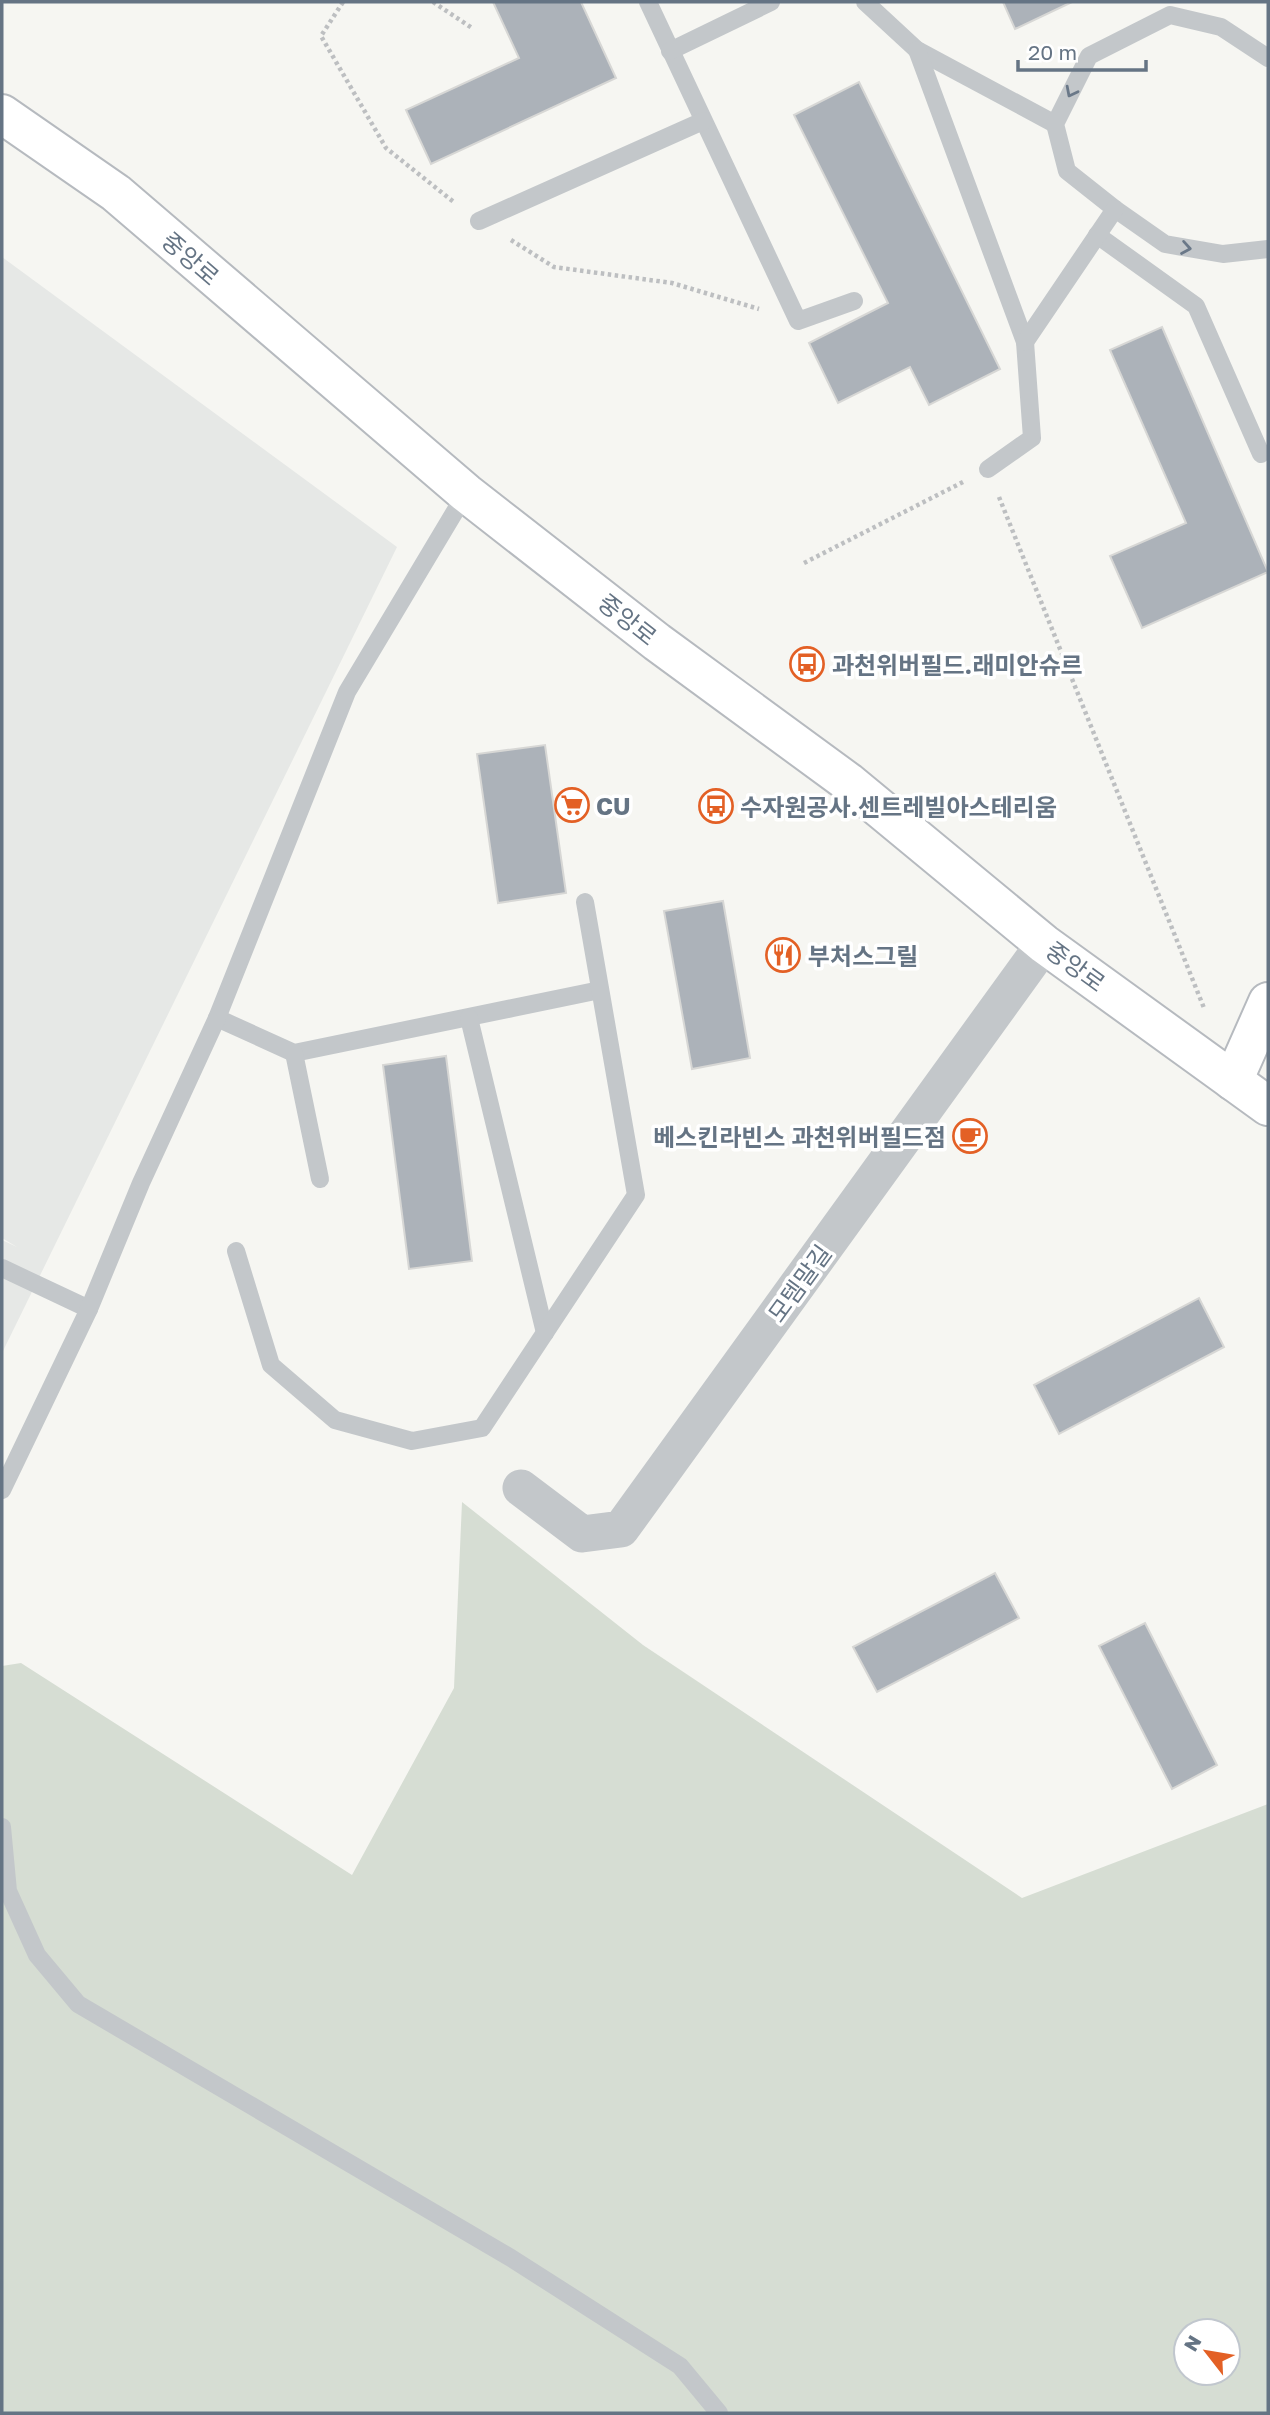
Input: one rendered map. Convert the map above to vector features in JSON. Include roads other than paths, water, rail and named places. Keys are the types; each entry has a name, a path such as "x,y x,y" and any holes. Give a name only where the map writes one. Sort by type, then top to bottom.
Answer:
{"street":[{"name":"중앙로","path":"2,114 116,193 466,493 657,642 848,782 1044,944 1268,1105"},
{"name":"모템말길","path":"521,1488 582,1534 621,1528 1044,944"},
{"path":"1233,1081 1268,1002"}],"lane":[{"path":"648,2 797,321 855,301"},
{"path":"670,51 771,2"},
{"path":"865,2 917,50 1055,124"},
{"path":"1268,58 1221,27 1170,15 1089,56 1055,124 1067,171 1165,244 1223,254 1268,249"},
{"path":"917,50 1025,342 1032,438 988,469"},
{"path":"480,220 703,121"},
{"path":"1025,342 1115,209"},
{"path":"1097,235 1196,306 1261,454"},
{"path":"2,1490 89,1309 141,1183 217,1018 347,692 466,493"},
{"path":"236,1251 271,1365 335,1420 412,1441 482,1428 636,1195 584,902"},
{"path":"217,1018 295,1053 600,990"},
{"path":"469,1018 545,1333"},
{"path":"295,1053 320,1179"},
{"path":"2,1268 89,1309"},
{"path":"2,1827 8,1891 37,1955 78,2004 511,2258 680,2366 719,2413"}],"place":[{"name":"과천위버필드.래미안슈르","path":"807,664"},
{"name":"CU","path":"572,805"},
{"name":"수자원공사.센트레빌아스테리움","path":"716,806"},
{"name":"부처스그릴","path":"783,955"},
{"name":"베스킨라빈스 과천위버필드점","path":"970,1136"}]}
